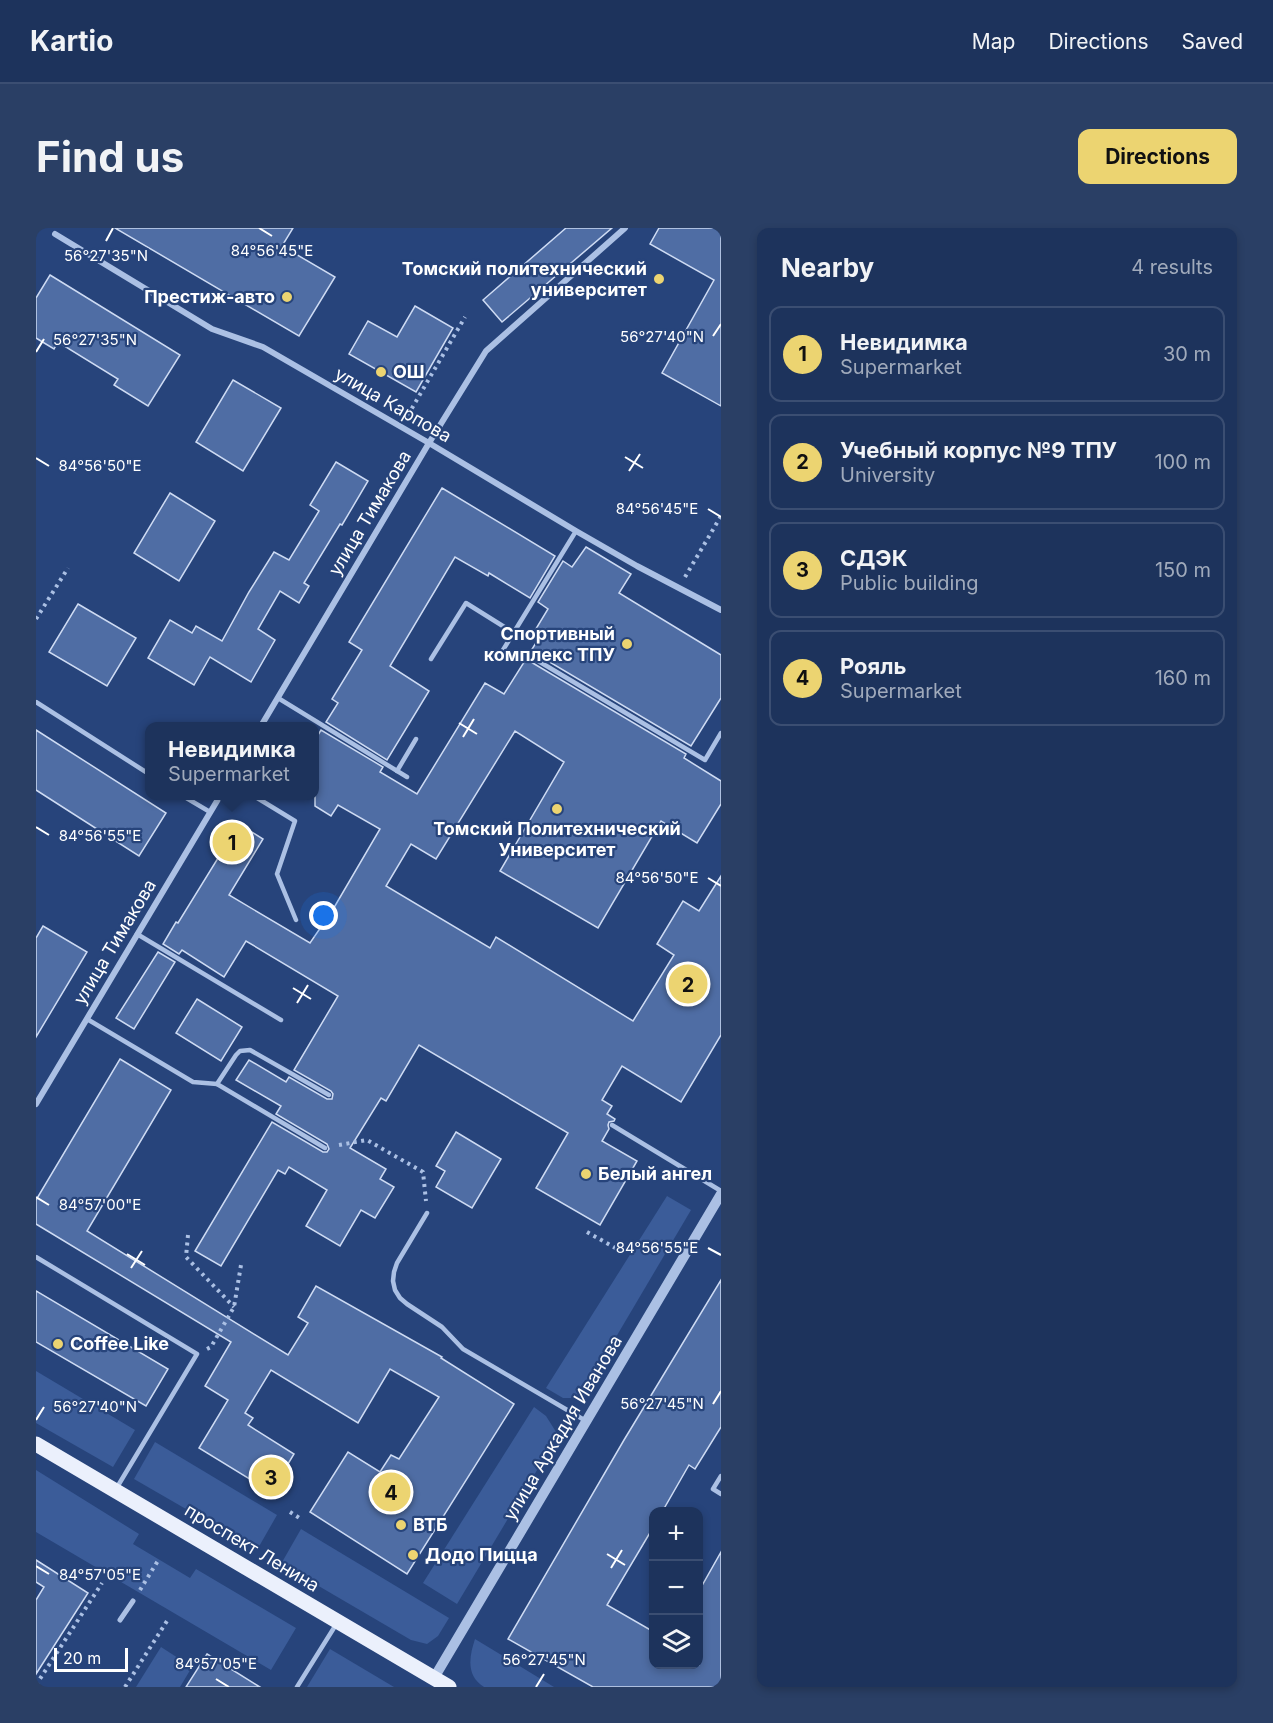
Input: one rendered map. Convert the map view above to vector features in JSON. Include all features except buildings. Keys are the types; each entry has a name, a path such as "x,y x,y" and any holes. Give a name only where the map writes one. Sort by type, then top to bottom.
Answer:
{"main road":[{"name":"проспект Ленина","path":"36,1443 449,1687"}],"street":[{"name":"улица Карпова","path":"50,228 55,234 212,329 263,347 576,531 721,610"},
{"name":"улица Тимакова","path":"263,722 486,351 625,228"},
{"name":"улица Тимакова","path":"36,1104 217,800"},
{"name":"улица Аркадия Иванова","path":"434,1678 721,1192"},
{"path":"120,1620 133,1601"}],"lane":[{"path":"503,650 576,531"},
{"path":"431,659 466,603 514,633"},
{"path":"523,652 705,760 721,733"},
{"path":"278,698 317,722"},
{"path":"36,702 145,771"},
{"path":"319,723 407,777"},
{"path":"397,771 417,739"},
{"path":"191,800 210,812"},
{"path":"262,800 295,821 277,874 296,920"},
{"path":"137,934 281,1020"},
{"path":"87,1018 192,1082 217,1084 325,1148"},
{"path":"217,1084 236,1055 250,1050 329,1095"},
{"path":"612,1125 721,1192"},
{"path":"427,1213 394,1272 395,1290 400,1298 442,1327 463,1348 586,1421"},
{"path":"36,1257 197,1354 115,1490"},
{"path":"721,1476 713,1489 721,1494"},
{"path":"297,1687 338,1622"}],"path":[{"path":"401,427 465,317"},
{"path":"679,588 721,516"},
{"path":"36,619 68,568"},
{"path":"325,1148 367,1140 423,1172 427,1213"},
{"path":"587,1232 619,1250"},
{"path":"188,1235 186,1257 234,1307"},
{"path":"197,1354 211,1347 234,1307 241,1265"},
{"path":"290,1512 301,1519"},
{"path":"133,1601 159,1560"},
{"path":"36,1685 102,1583"},
{"path":"125,1687 167,1621"}],"shaded area":[{"path":"667,1196 691,1210 580,1398 563,1398 546,1388"},
{"path":"36,1371 135,1430 113,1467 36,1423"},
{"path":"534,1407 546,1416 558,1435 457,1604 423,1583"},
{"path":"155,1442 277,1515 257,1550 134,1479"},
{"path":"36,1470 139,1534 133,1544 190,1578 196,1569 296,1628 271,1670 36,1532"},
{"path":"301,1529 449,1618 438,1636 427,1644 411,1640 281,1564"},
{"path":"475,1639 554,1687 484,1687 474,1677 470,1666"},
{"path":"161,1647 192,1667 180,1687 136,1687"},
{"path":"330,1649 394,1687 307,1687"}],"place":[{"name":"Томский политехнический университет","path":"659,279"},
{"name":"Престиж-авто","path":"287,297"},
{"name":"ОШ","path":"381,372"},
{"name":"Спортивный комплекс ТПУ","path":"627,644"},
{"name":"Томский Политехнический Университет","path":"557,809"},
{"name":"Невидимка","path":"232,842"},
{"name":"Учебный корпус №9 ТПУ","path":"688,984"},
{"name":"Белый ангел","path":"586,1174"},
{"name":"Coffee Like","path":"58,1344"},
{"name":"СДЭК","path":"271,1477"},
{"name":"Рояль","path":"391,1492"},
{"name":"ВТБ","path":"401,1525"},
{"name":"Додо Пицца","path":"413,1555"}]}
